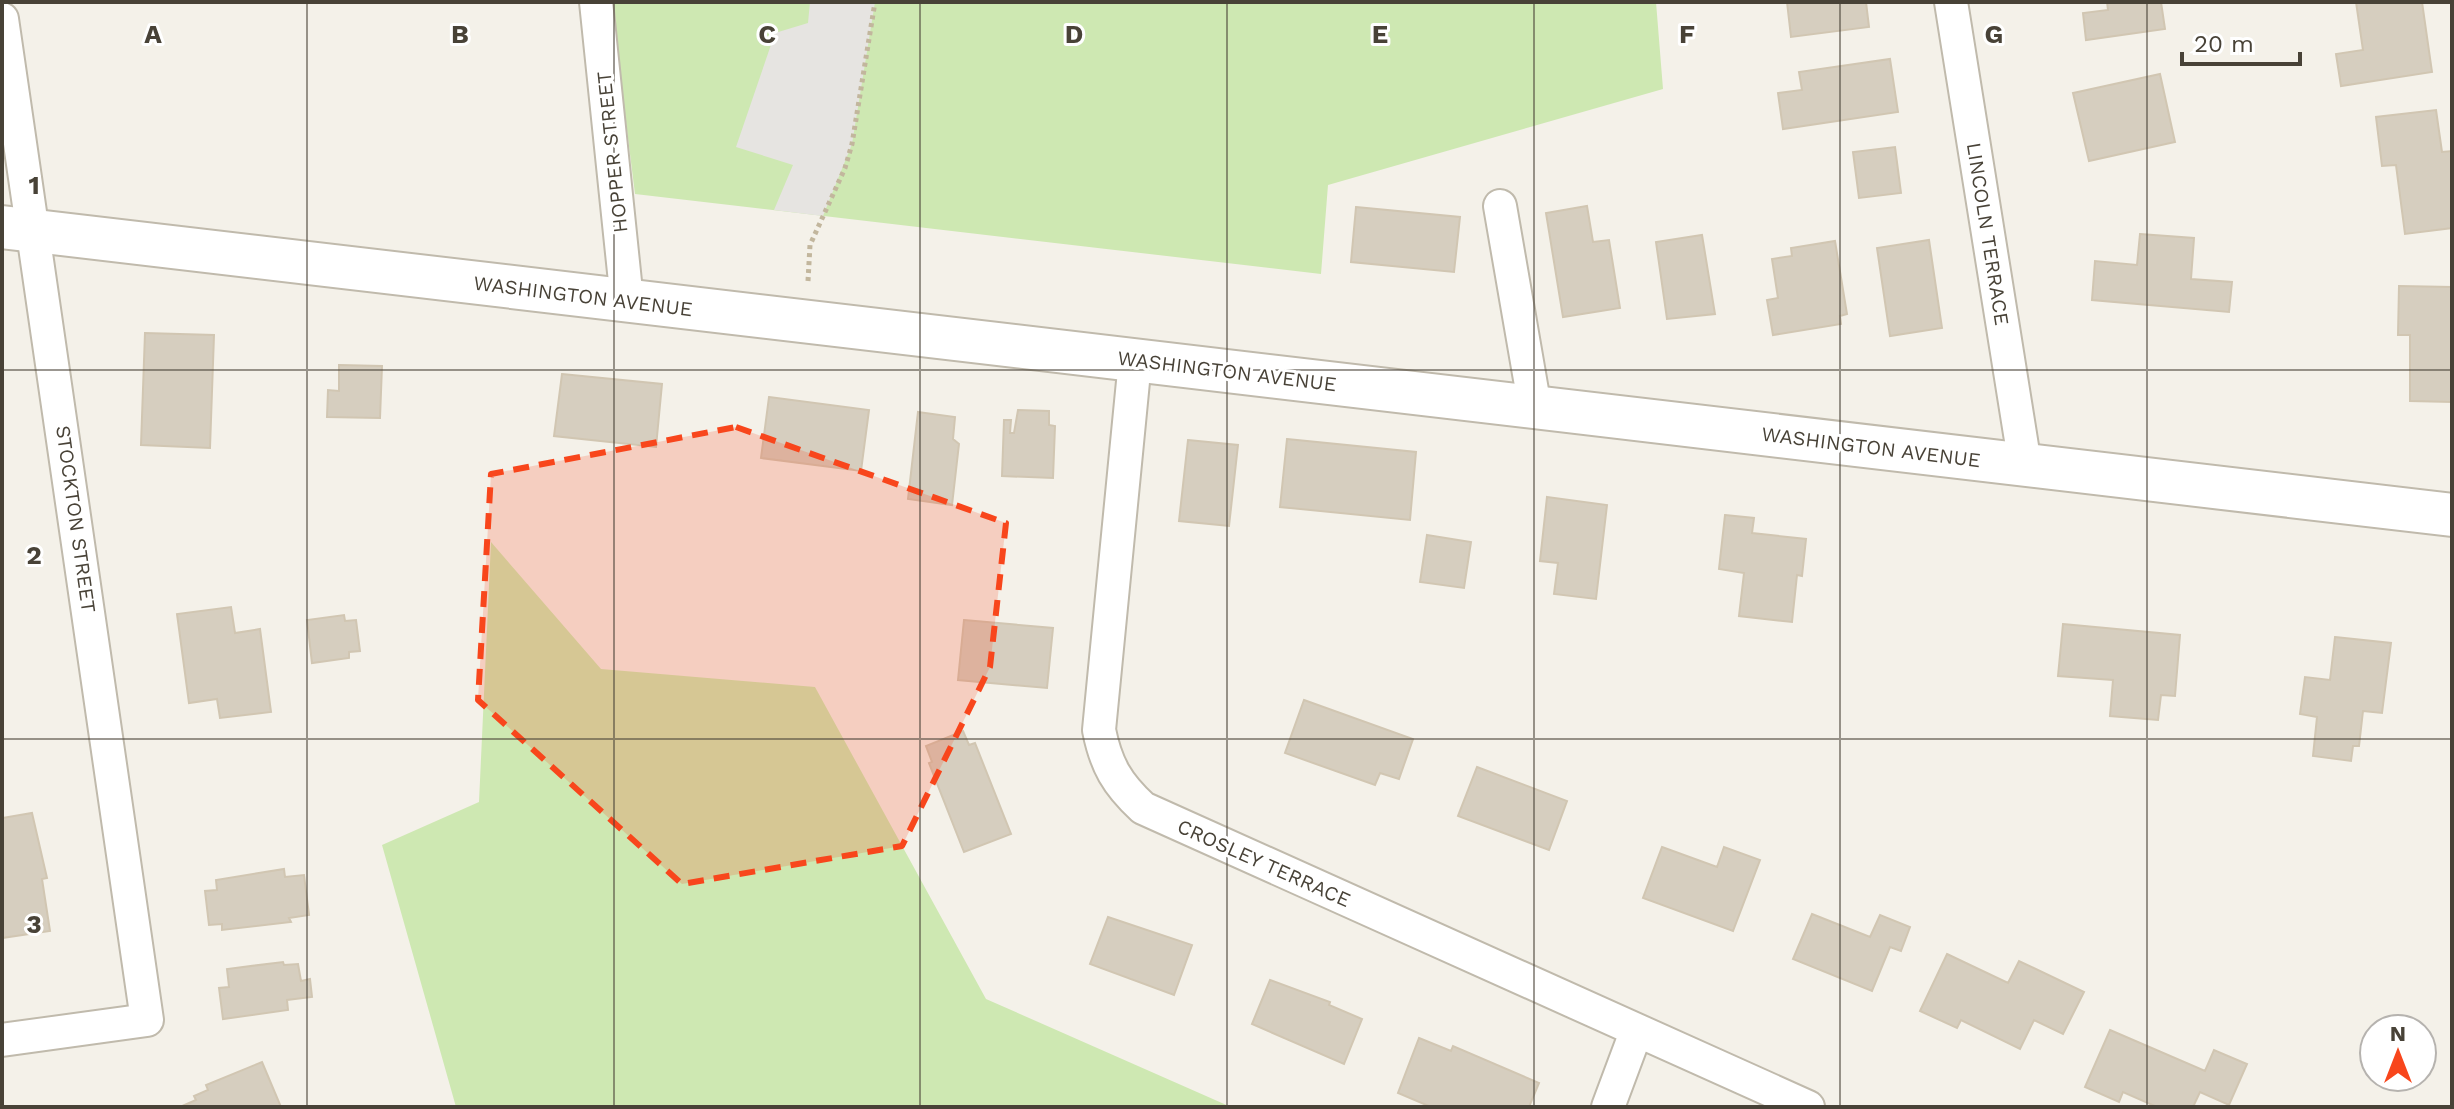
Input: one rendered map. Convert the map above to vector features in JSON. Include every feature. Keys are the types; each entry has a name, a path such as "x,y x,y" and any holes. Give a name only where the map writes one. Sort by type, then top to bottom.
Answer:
{"street":[{"name":"HOPPER STREET","path":"596,2 627,301"},
{"name":"LINCOLN TERRACE","path":"1951,2 2025,465"},
{"name":"STOCKTON STREET","path":"2,19 19,229 147,1020 2,1040"},
{"path":"1500,206 1535,408"},
{"name":"WASHINGTON AVENUE","path":"19,229 2452,515"},
{"name":"CROSLEY TERRACE","path":"1135,361 1099,730 1106,762 1120,787 1143,808 1808,1107"},
{"path":"1608,1107 1636,1032"}],"path":[{"path":"805,321 810,245 845,168 875,2"}],"highlighted area":[{"path":"736,427 1006,523 990,667 902,846 682,884 478,700 491,474"}],"green space":[{"path":"611,2 1656,2 1663,89 1328,185 1321,274 635,194"},
{"path":"491,542 601,669 815,687 986,999 1231,1107 456,1107 382,845 479,802"}],"shaded area":[{"path":"810,2 875,2 852,144 823,216 774,210 793,165 736,147 775,33 808,23"}],"building":[{"path":"1787,2 1866,2 1869,27 1791,37"},
{"path":"2107,2 2161,2 2165,29 2086,40 2083,13 2108,10"},
{"path":"2356,2 2422,2 2432,72 2341,86 2336,54 2363,50"},
{"path":"1890,59 1898,112 1783,129 1778,93 1802,90 1799,72"},
{"path":"2160,74 2175,142 2089,161 2073,93"},
{"path":"2436,110 2442,152 2452,151 2452,228 2405,234 2396,165 2382,166 2376,117"},
{"path":"1895,147 1901,193 1859,198 1853,152"},
{"path":"1587,206 1593,242 1609,240 1620,308 1563,317 1546,213"},
{"path":"1356,207 1460,217 1454,272 1351,262"},
{"path":"2140,234 2194,238 2191,279 2232,282 2229,312 2092,300 2095,261 2137,265"},
{"path":"1702,235 1715,314 1667,319 1656,242"},
{"path":"1929,240 1942,328 1890,336 1877,248"},
{"path":"1835,241 1847,314 1840,316 1841,324 1773,335 1767,300 1778,298 1772,259 1792,256 1791,248"},
{"path":"2399,286 2452,287 2452,402 2410,401 2410,335 2398,335"},
{"path":"145,333 214,335 210,448 141,445"},
{"path":"339,365 382,366 380,418 327,417 328,390 339,391"},
{"path":"562,374 662,384 656,447 554,436"},
{"path":"769,397 869,410 861,471 761,458"},
{"path":"1018,410 1049,411 1049,425 1055,426 1053,478 1002,476 1004,420 1011,420 1010,433 1014,433"},
{"path":"918,412 955,417 953,439 959,444 952,505 908,499"},
{"path":"1287,439 1416,452 1410,520 1280,507"},
{"path":"1188,440 1238,445 1229,526 1179,521"},
{"path":"1547,497 1607,505 1596,599 1554,594 1558,563 1540,561"},
{"path":"1725,515 1754,518 1752,533 1806,539 1802,576 1797,575 1792,622 1739,616 1744,573 1719,569"},
{"path":"1427,535 1471,542 1464,588 1420,582"},
{"path":"231,607 235,633 260,629 271,712 220,718 217,699 189,703 177,614"},
{"path":"344,615 345,621 356,620 360,651 349,652 349,658 312,663 307,620"},
{"path":"964,620 1053,628 1047,688 958,680"},
{"path":"2063,624 2180,635 2175,696 2161,695 2158,720 2110,716 2113,680 2058,676"},
{"path":"2335,637 2391,643 2382,713 2363,711 2359,746 2353,746 2351,761 2313,756 2317,717 2300,714 2305,677 2330,680"},
{"path":"1304,700 1413,739 1399,779 1380,773 1375,785 1285,753"},
{"path":"963,731 969,745 975,743 1011,834 964,852 929,763 932,762 926,746"},
{"path":"1477,767 1567,801 1549,850 1458,816"},
{"path":"32,813 47,878 42,879 50,931 2,938 2,818"},
{"path":"1662,847 1717,867 1724,847 1760,860 1733,931 1643,898"},
{"path":"284,869 285,877 304,875 309,915 289,918 291,922 222,930 222,924 209,925 205,891 217,890 216,880"},
{"path":"1812,914 1870,937 1880,915 1910,927 1901,951 1890,947 1872,991 1793,959"},
{"path":"1108,917 1192,945 1174,995 1090,964"},
{"path":"1947,954 2008,983 2019,961 2084,992 2063,1034 2034,1020 2020,1049 1961,1020 1957,1028 1920,1011"},
{"path":"283,962 284,965 298,964 301,981 310,979 312,997 287,1000 288,1010 223,1019 219,988 229,987 227,969"},
{"path":"1270,980 1330,1002 1329,1005 1362,1019 1344,1064 1252,1024"},
{"path":"2110,1030 2205,1071 2214,1050 2247,1064 2229,1105 2200,1092 2193,1107 2157,1107 2123,1092 2119,1102 2085,1087"},
{"path":"1419,1038 1451,1051 1453,1046 1539,1083 1529,1107 1431,1107 1398,1093"},
{"path":"262,1062 281,1107 180,1107 208,1090 206,1085"}]}
